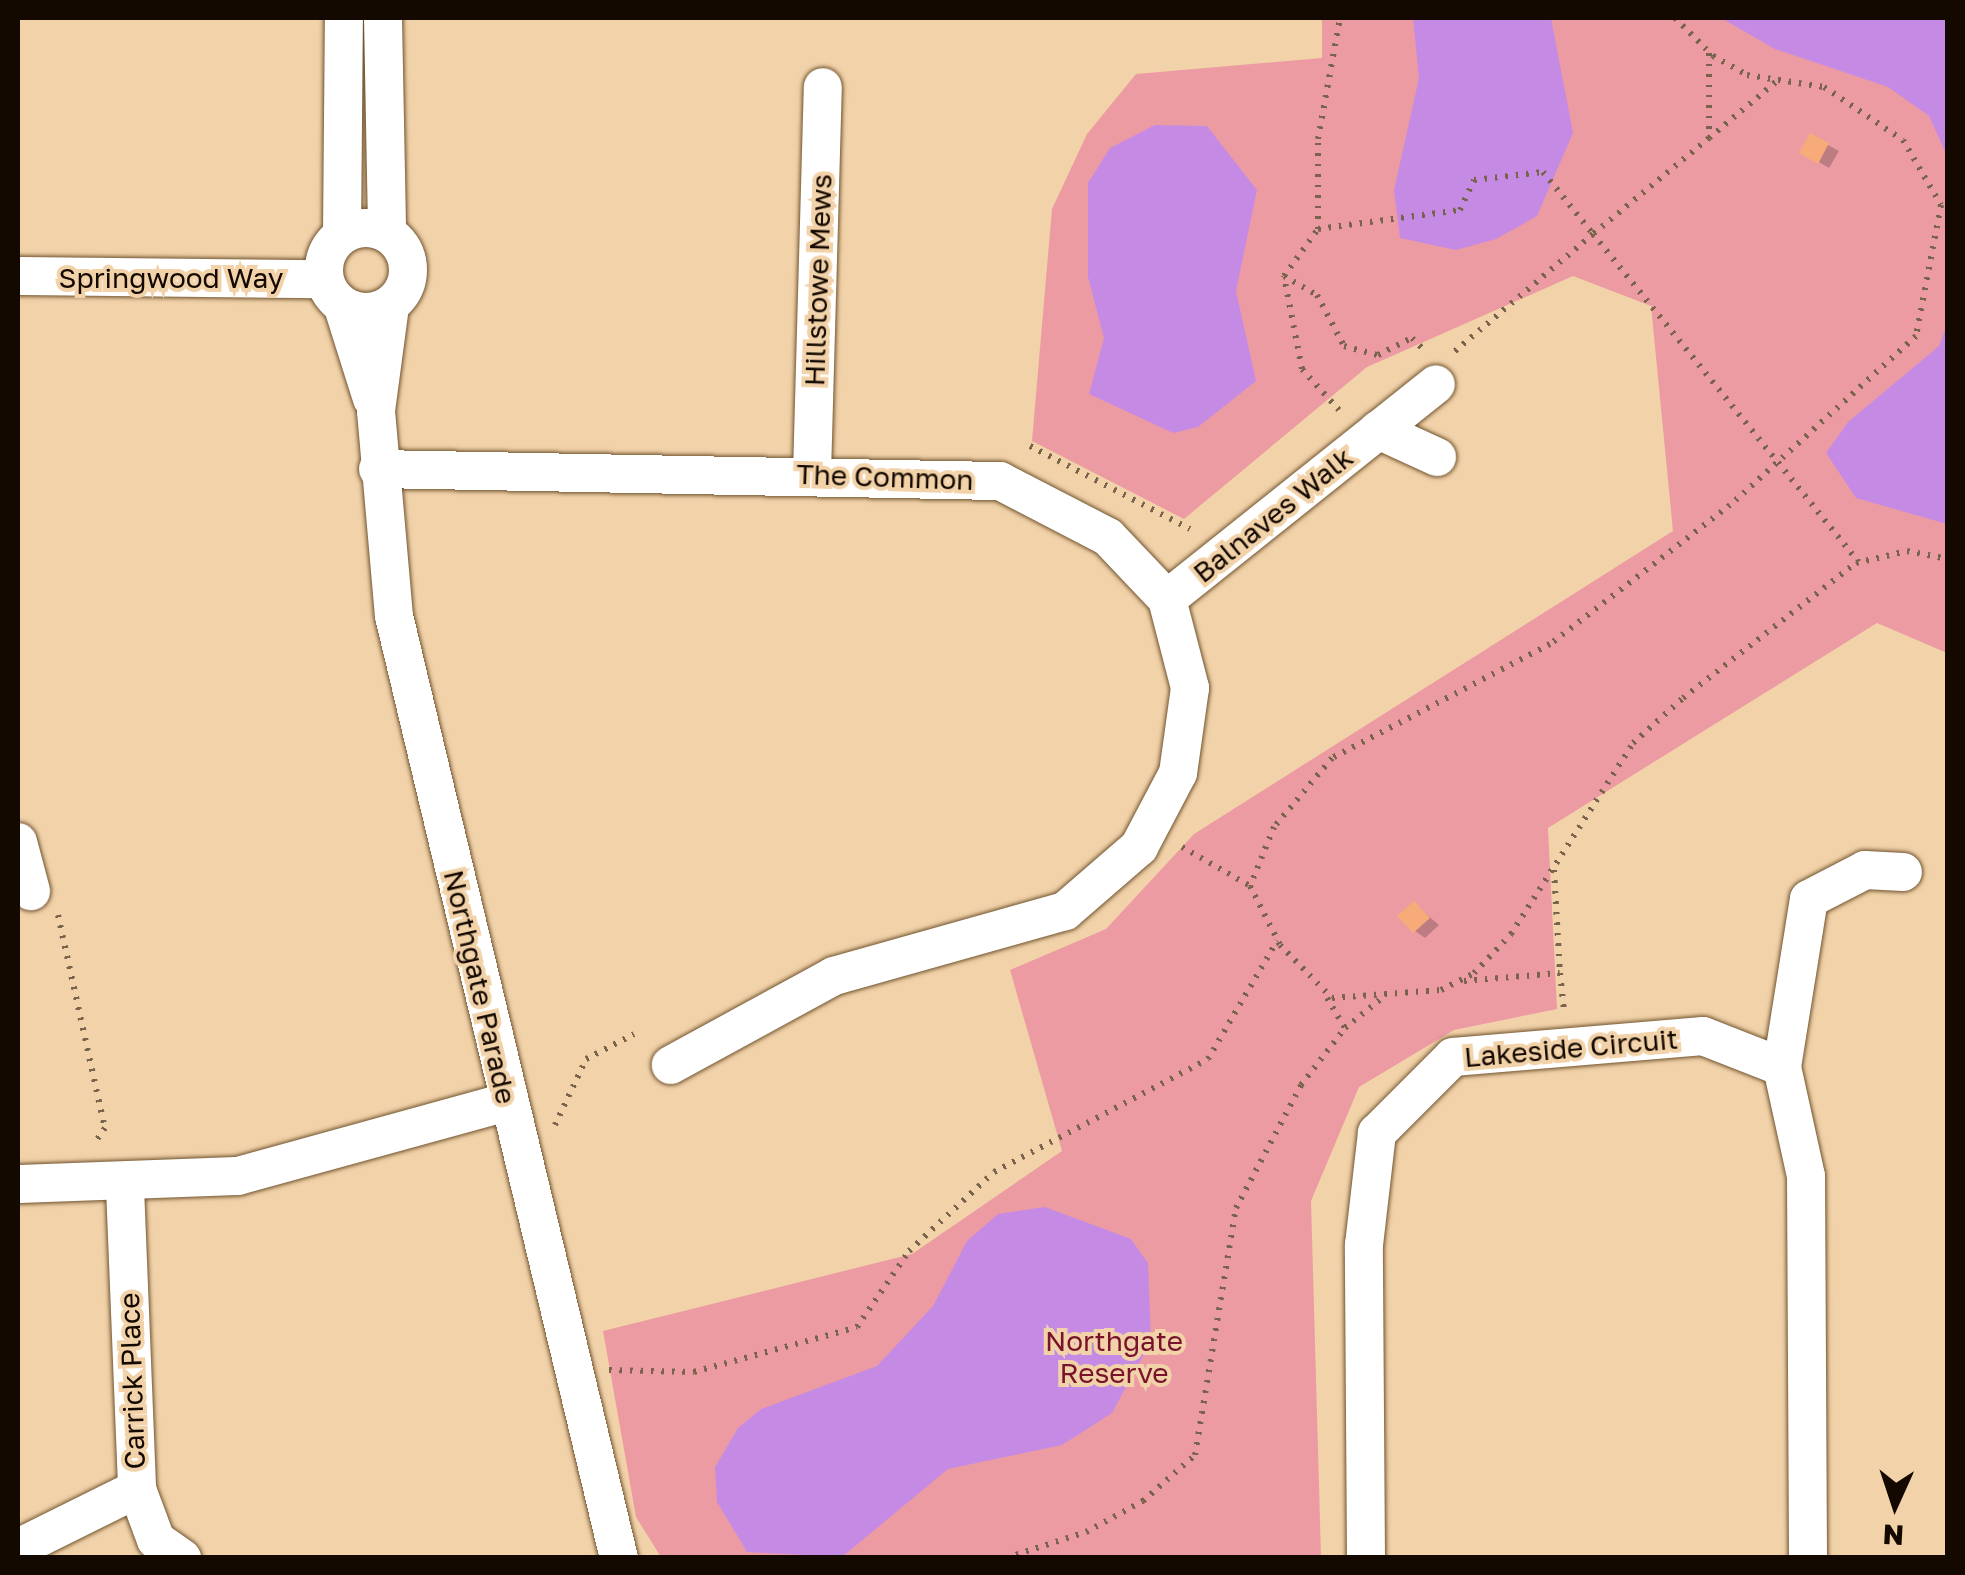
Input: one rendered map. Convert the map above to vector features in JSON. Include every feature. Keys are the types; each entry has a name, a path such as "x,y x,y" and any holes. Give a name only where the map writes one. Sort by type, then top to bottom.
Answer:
{"street":[{"path":"344,18 342,235 326,254 334,293 390,306 408,262 386,233 383,18"},
{"name":"Hillstowe Mews","path":"812,474 823,87"},
{"path":"342,235 386,233"},
{"name":"Springwood Way","path":"18,276 334,293"},
{"name":"Northgate Parade","path":"334,293 376,411"},
{"name":"Northgate Parade","path":"390,306 376,411 378,469 394,616 506,1102 620,1558"},
{"name":"Balnaves Walk","path":"1167,599 1436,384"},
{"name":"Balnaves Walk","path":"1378,430 1437,457"},
{"name":"The Common","path":"378,469 812,474 1000,481 1108,537 1167,599 1190,688 1178,773 1139,848 1065,911 834,976 671,1065"},
{"path":"18,842 43,897"},
{"path":"1808,1558 1806,1176 1782,1068 1809,899 1864,870 1903,872"},
{"name":"Lakeside Circuit","path":"1366,1558 1364,1244 1377,1133 1453,1056 1703,1036 1782,1068"},
{"path":"18,1184 125,1187 238,1176 506,1102"},
{"name":"Carrick Place","path":"125,1187 136,1489 156,1540 182,1558"},
{"path":"18,1548 136,1489"}],"path":[{"path":"1324,422 1339,410 1302,369 1284,276 1318,230 1318,139 1340,18"},
{"path":"1250,886 1274,828 1332,758 1550,644 1778,463 1902,358 1932,287 1941,236 1941,205 1903,140 1824,87 1779,80 1709,53 1675,18"},
{"path":"1709,53 1709,138"},
{"path":"1436,384 1453,352 1779,80"},
{"path":"1318,230 1460,210 1474,180 1543,172 1859,562"},
{"path":"1284,276 1318,295 1344,346 1378,355 1412,338 1436,384"},
{"path":"1030,446 1186,532 1202,520"},
{"path":"1458,982 1511,934 1633,743 1859,562 1907,551 1948,558"},
{"path":"1174,842 1250,886 1277,940 1325,994 1346,1028"},
{"path":"1554,867 1566,1019"},
{"path":"43,897 105,1128 92,1148"},
{"path":"605,1370 694,1372 856,1327 909,1251 994,1172 1208,1058 1277,940"},
{"path":"1325,994 1383,997 1458,982 1560,973"},
{"path":"1006,1558 1086,1532 1143,1501 1195,1455 1236,1208 1301,1085 1346,1028 1383,997"},
{"path":"550,1136 586,1060 634,1034"}],"green space":[{"name":"Northgate Reserve","path":"1322,18 1947,18 1947,653 1877,623 1548,828 1557,1009 1454,1030 1359,1087 1311,1201 1321,1556 661,1557 636,1517 603,1331 912,1254 1062,1151 1010,970 1106,929 1194,834 1673,531 1651,306 1573,276 1367,367 1184,519 1032,441 1052,209 1087,134 1136,74 1322,58"}],"shaded area":[{"path":"1413,18 1551,18 1573,133 1537,216 1496,239 1456,250 1400,238 1394,190 1419,78"},
{"path":"1721,18 1947,18 1947,156 1929,116 1888,87 1775,49"},
{"path":"1155,125 1207,126 1257,190 1236,291 1256,381 1198,427 1173,433 1089,394 1104,338 1088,277 1088,183 1110,148"},
{"path":"1947,324 1947,524 1856,498 1826,453 1848,422 1939,346"},
{"path":"1045,1207 1131,1239 1148,1263 1151,1341 1112,1413 1062,1445 948,1469 842,1557 747,1552 717,1502 715,1467 738,1428 761,1409 877,1366 933,1306 967,1241 998,1214"}],"building":[{"path":"1810,133 1829,143 1818,164 1799,153"},
{"path":"1414,901 1430,918 1413,933 1397,916"}]}
